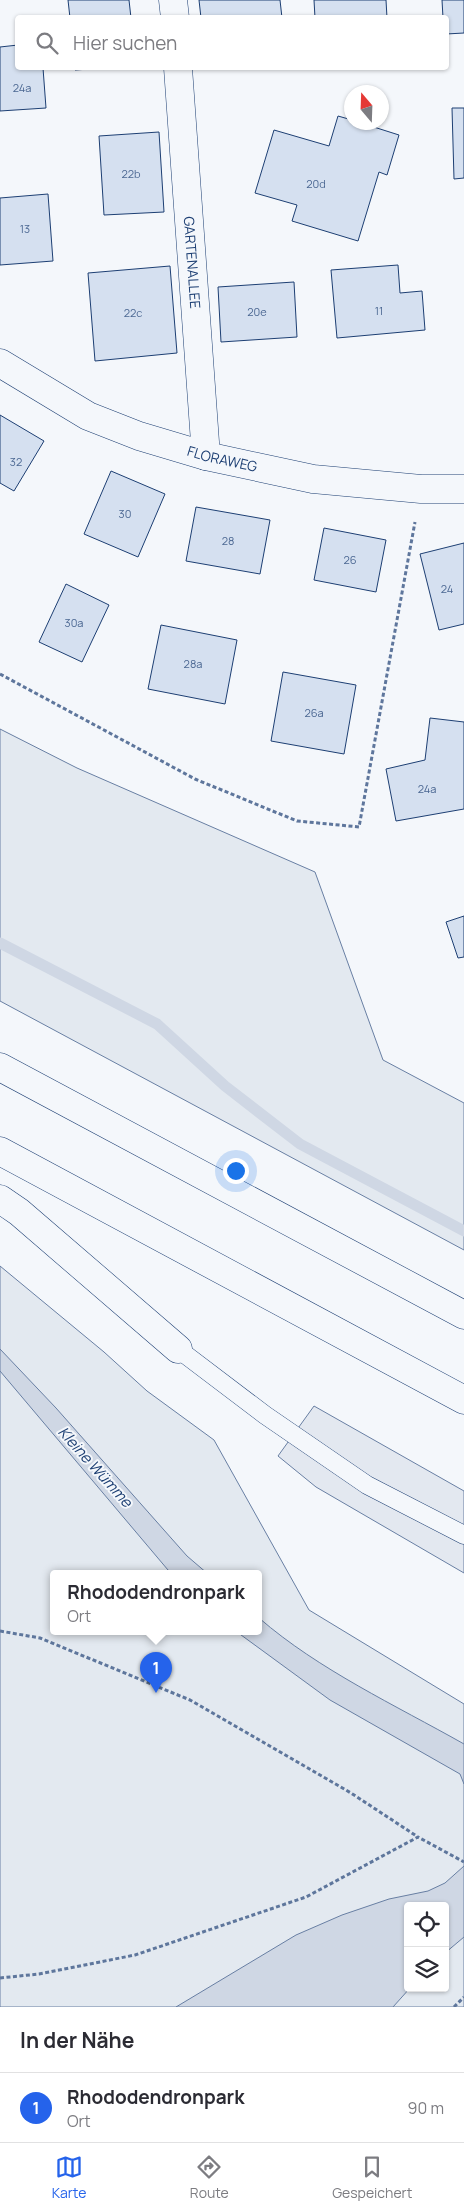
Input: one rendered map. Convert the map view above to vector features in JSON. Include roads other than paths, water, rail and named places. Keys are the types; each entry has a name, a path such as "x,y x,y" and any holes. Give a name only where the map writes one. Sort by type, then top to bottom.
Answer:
{"main road":[{"path":"173,0 175,15"},
{"name":"GARTENALLEE","path":"178,70 206,456"},
{"name":"FLORAWEG","path":"0,363 88,416 139,436 206,456 313,479 421,489 464,488"},
{"path":"0,1067 464,1315"},
{"path":"0,1152 464,1400"},
{"path":"0,1200 19,1212 178,1349"}],"lane":[{"path":"178,1349 265,1415 368,1485 464,1535"}],"water":[{"name":"Kleine Wümme","path":"0,1349 56,1408 187,1556 203,1570 168,1570 0,1371"},
{"path":"262,1620 282,1637 332,1670 464,1744 464,1784 460,1774 330,1700 241,1635 262,1635"},
{"path":"464,1866 464,1937 449,1950 449,1902 404,1902 404,1992 406,1992 393,2007 176,2007 296,1935 342,1915 389,1899 428,1891 445,1883"}],"waterway":[{"path":"0,943 157,1024 225,1086 300,1144 464,1231"}],"place":[{"name":"Rhododendronpark","path":"156,1693"}]}
